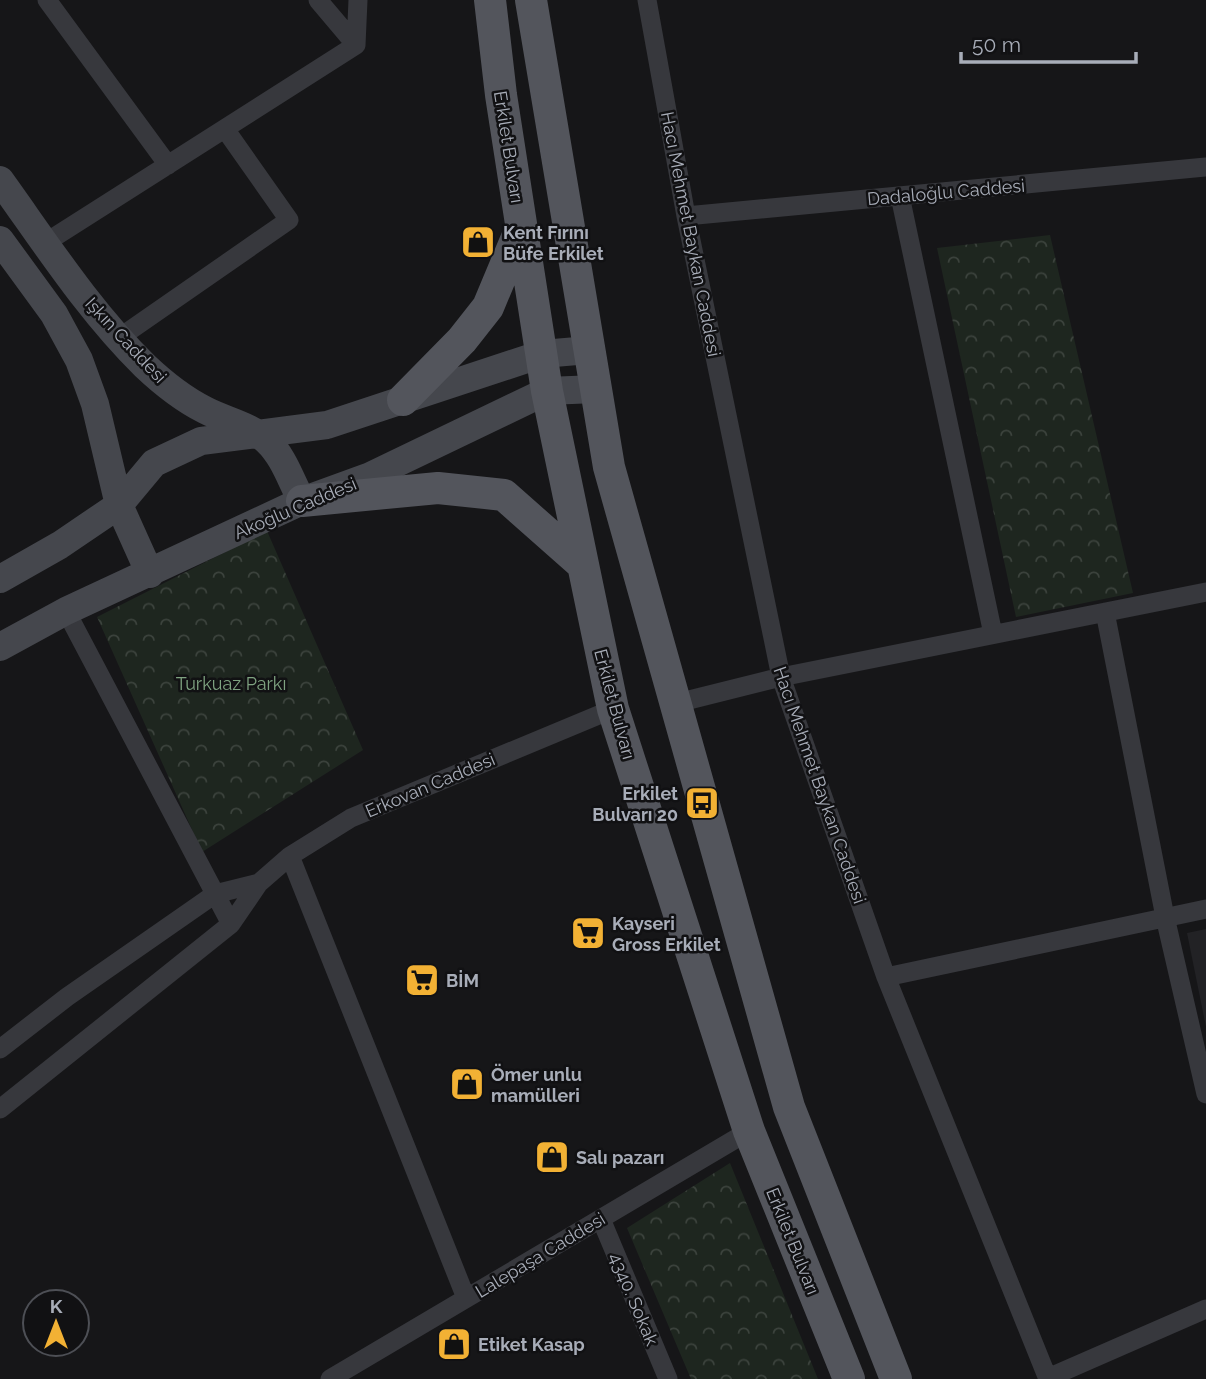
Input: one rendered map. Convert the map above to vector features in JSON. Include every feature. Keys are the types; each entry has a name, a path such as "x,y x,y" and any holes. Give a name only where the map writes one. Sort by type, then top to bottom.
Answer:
{"main road":[{"name":"Erkilet Bulvarı","path":"490,0 547,391 613,709 749,1132 849,1379"},
{"path":"531,0 609,467 673,704 789,1107 896,1379"},
{"path":"403,400 461,340 488,307 522,227"},
{"path":"302,501 438,488 504,495 582,564"}],"street":[{"path":"47,0 168,165"},
{"path":"318,0 356,45"},
{"path":"356,45 358,0"},
{"name":"Hacı Mehmet Baykan Caddesi","path":"647,0 686,216 781,677 886,977 1048,1379"},
{"path":"46,243 356,45"},
{"path":"119,338 289,220 225,129"},
{"name":"Dadaloğlu Caddesi","path":"686,216 1206,167"},
{"name":"Işkın Caddesi","path":"0,180 119,338 166,385 189,401 257,432 279,454 302,501"},
{"path":"900,196 993,634"},
{"path":"0,240 54,314 79,360 95,404 119,505 150,574"},
{"path":"0,579 60,545 119,505 154,463 201,441 327,425 542,354 589,350"},
{"name":"Akoğlu Caddesi","path":"0,647 66,611 302,501 368,477 547,391 596,388"},
{"path":"673,704 781,677 1206,592"},
{"path":"66,611 232,925"},
{"path":"1105,612 1166,917 1206,1094"},
{"name":"Erkovan Caddesi","path":"0,1109 232,925 259,883 290,856 351,818 613,709"},
{"path":"290,856 466,1298"},
{"name":"Erkovan Caddesi","path":"0,1049 67,997 215,894 259,883"},
{"path":"886,977 1206,909"},
{"name":"Lalepaşa Caddesi","path":"330,1379 749,1132"},
{"name":"4340. Sokak","path":"601,1219 668,1379"},
{"path":"1048,1379 1206,1309"}],"shaded area":[{"path":"1206,929 1206,1027 1187,933"}],"green space":[{"path":"1050,235 1133,593 1016,617 937,248"},
{"name":"Turkuaz Parkı","path":"267,531 363,750 202,852 97,617"},
{"path":"730,1163 818,1379 691,1379 627,1228"}],"place":[{"name":"Kent Fırını Büfe Erkilet","path":"478,242"},
{"name":"Erkilet Bulvarı 20","path":"702,803"},
{"name":"Kayseri Gross Erkilet","path":"588,933"},
{"name":"BİM","path":"422,980"},
{"name":"Ömer unlu mamülleri","path":"467,1084"},
{"name":"Salı pazarı","path":"552,1157"},
{"name":"Etiket Kasap","path":"454,1344"}]}
